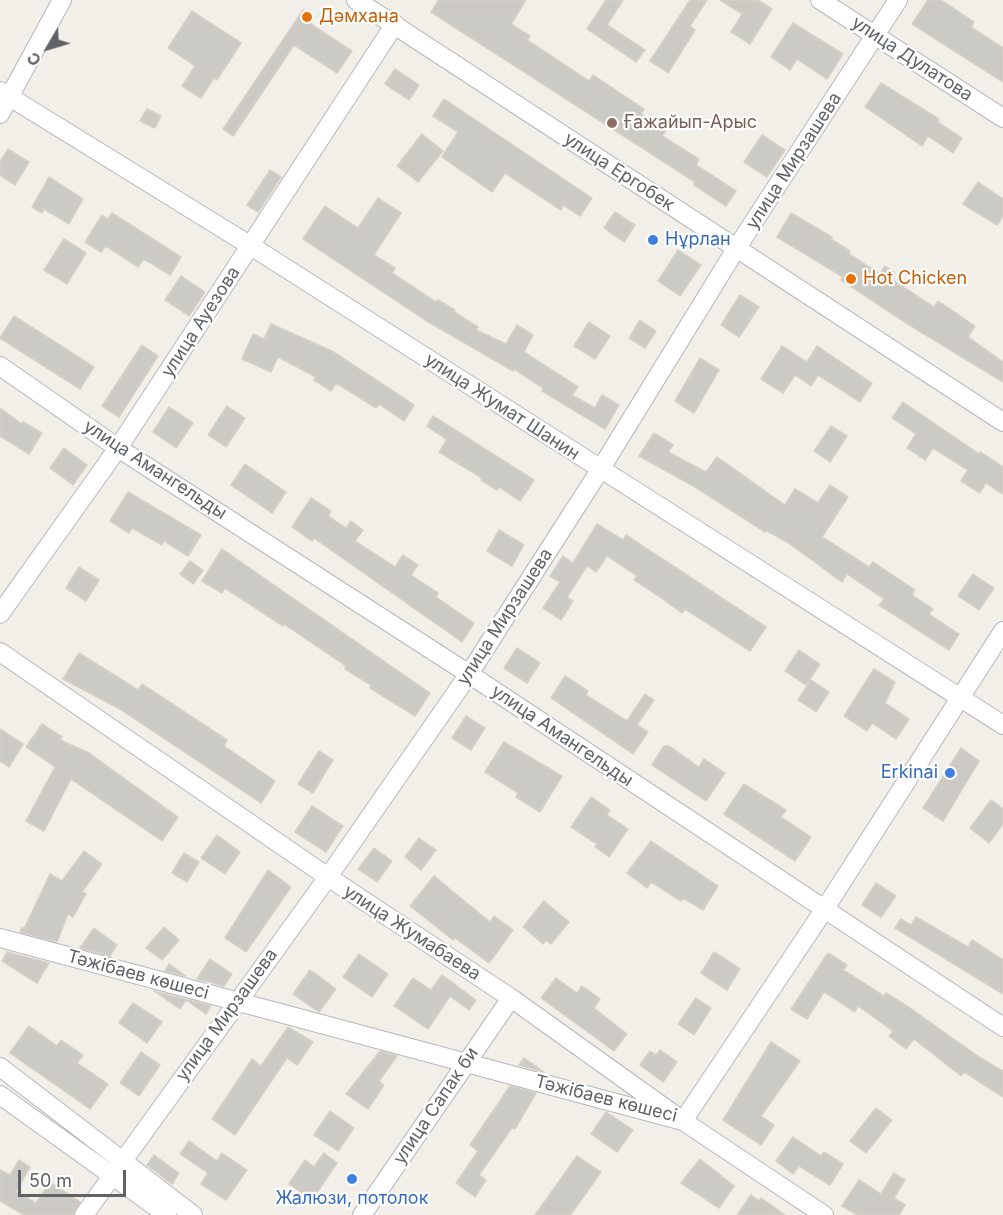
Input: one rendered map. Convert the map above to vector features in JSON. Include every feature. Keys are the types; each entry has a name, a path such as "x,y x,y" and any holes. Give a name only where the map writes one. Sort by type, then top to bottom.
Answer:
{"street":[{"path":"0,114 5,93 62,0"},
{"name":"улица Ергобек","path":"356,0 1003,422"},
{"name":"улица Дулатова","path":"820,0 1003,118"},
{"name":"улица Мирзашева","path":"84,1215 328,877 469,674 600,470 736,249 898,0"},
{"name":"улица Ауезова","path":"0,614 118,448 395,24"},
{"name":"улица Жумат Шанин","path":"5,93 251,246 1003,725"},
{"name":"улица Амангельды","path":"0,366 118,448 469,674 1003,1027"},
{"name":"Тәжібаев көшесі","path":"0,938 683,1121 824,910 1003,631"},
{"name":"улица Жумабаева","path":"0,652 328,877 511,998 683,1121 824,1215"},
{"name":"улица Сапак би","path":"362,1215 511,998"},
{"path":"0,1067 193,1215"},
{"path":"0,1095 167,1215"}],"building":[{"path":"439,0 526,0 511,24 530,36 527,40 589,81 593,75 644,109 641,114 666,130 662,136 699,159 696,165 736,191 726,206 694,185 695,182 431,12"},
{"path":"606,0 623,0 607,25 645,50 636,62 587,29"},
{"path":"690,0 707,0 690,26 695,30 668,73 650,61"},
{"path":"720,0 758,0 772,9 750,44 731,32 742,14"},
{"path":"928,0 941,0 974,22 971,27 1003,48 1003,82 912,24"},
{"path":"303,10 313,17 309,23 352,51 337,73 294,45 233,136 223,129"},
{"path":"192,11 241,43 217,80 214,78 201,98 182,86 195,66 168,48"},
{"path":"793,23 843,54 827,79 797,59 790,70 771,57"},
{"path":"395,69 419,85 409,100 385,84"},
{"path":"881,83 939,119 938,122 962,138 953,153 928,136 922,146 865,107"},
{"path":"444,99 592,198 580,216 563,205 561,210 505,173 492,192 442,157 458,132 433,116"},
{"path":"147,109 161,116 155,128 140,121"},
{"path":"422,134 443,151 418,182 397,166"},
{"path":"762,135 785,150 767,177 744,162"},
{"path":"8,149 29,162 15,185 0,175 0,162"},
{"path":"270,170 281,177 258,212 247,205"},
{"path":"49,177 83,199 69,224 44,209 42,213 32,207"},
{"path":"978,182 1003,199 1003,216 997,225 963,204"},
{"path":"378,198 401,213 374,255 395,268 392,273 436,302 438,300 455,310 454,312 478,327 476,330 506,344 517,325 533,335 524,352 578,387 572,395 595,408 602,395 619,405 605,429 542,391 543,388 514,369 513,371 425,320 303,239 325,206 358,228"},
{"path":"615,212 635,225 624,242 604,228"},
{"path":"112,213 181,257 170,275 144,259 138,267 106,246 101,252 85,242 102,215 108,219"},
{"path":"791,213 832,237 831,239 850,251 849,254 880,274 885,266 895,273 891,279 934,307 938,301 975,326 968,337 1003,362 1003,382 911,326 841,280 843,277 777,237"},
{"path":"64,239 86,253 67,284 44,270"},
{"path":"678,250 701,265 680,296 658,281"},
{"path":"181,276 205,292 189,316 165,300"},
{"path":"740,295 759,307 739,337 721,325"},
{"path":"14,316 94,367 80,389 0,338"},
{"path":"640,320 656,331 645,348 629,338"},
{"path":"589,322 610,336 595,359 574,346"},
{"path":"271,324 332,351 414,405 404,421 379,404 376,408 336,383 331,391 314,380 316,377 278,357 271,372 242,359 253,334 264,339"},
{"path":"142,345 158,356 119,417 102,406"},
{"path":"782,346 807,362 817,346 872,383 860,402 818,375 811,386 795,375 783,393 761,379"},
{"path":"700,358 719,370 694,413 675,401"},
{"path":"903,402 979,454 980,452 1003,467 1003,494 986,483 980,493 961,481 968,470 933,448 925,460 907,448 916,434 892,418"},
{"path":"227,406 245,418 226,447 208,435"},
{"path":"169,407 193,423 176,448 153,432"},
{"path":"0,408 22,424 23,422 42,433 29,454 0,436"},
{"path":"433,416 534,480 520,501 499,487 497,490 481,480 482,478 439,452 447,440 427,426"},
{"path":"831,426 847,436 830,462 814,451"},
{"path":"654,433 673,445 668,452 706,472 717,457 785,505 795,489 818,503 830,485 848,497 822,537 869,567 873,562 915,590 912,595 933,609 929,614 959,634 949,650 879,605 884,599 847,574 842,582 787,542 765,532 695,487 639,456"},
{"path":"64,448 87,465 73,485 50,468"},
{"path":"245,464 286,492 272,513 231,485"},
{"path":"128,492 201,535 188,556 164,541 162,545 132,528 129,533 110,521"},
{"path":"311,498 331,511 328,516 346,528 351,521 363,530 355,541 395,567 403,555 418,565 411,575 438,593 436,597 474,623 462,642 314,538 312,541 292,527"},
{"path":"597,524 623,540 626,535 766,627 750,651 685,609 682,613 634,580 637,576 607,556 596,572 587,566 567,597 573,601 561,620 543,608 560,582 550,576 563,556 573,563"},
{"path":"499,530 524,545 512,566 487,551"},
{"path":"222,549 430,693 415,716 370,688 371,685 345,669 346,666 284,624 283,626 225,588 222,593 202,581"},
{"path":"190,561 203,570 193,584 180,574"},
{"path":"79,567 99,580 86,601 66,588"},
{"path":"973,574 994,588 979,610 958,596"},
{"path":"517,648 540,663 527,683 504,668"},
{"path":"799,650 820,664 806,685 785,671"},
{"path":"79,653 138,690 142,684 227,740 224,746 275,781 261,803 118,708 63,679"},
{"path":"874,669 895,682 885,703 909,719 896,739 872,723 867,731 844,716"},
{"path":"565,676 588,691 586,695 627,721 645,694 654,700 637,725 648,732 633,754 551,698"},
{"path":"811,680 829,692 816,712 798,700"},
{"path":"466,716 485,728 471,750 452,738"},
{"path":"42,724 62,737 60,740 89,753 178,817 162,841 71,779 44,831 26,821 55,767 26,747"},
{"path":"0,729 23,744 9,767 0,761"},
{"path":"504,742 562,776 540,812 516,797 518,793 485,772"},
{"path":"664,746 669,746 699,767 704,759 725,773 706,801 652,765"},
{"path":"961,748 979,761 943,821 923,808"},
{"path":"319,751 333,760 313,793 298,784"},
{"path":"744,784 786,810 781,817 811,837 795,861 724,814"},
{"path":"591,797 610,810 607,815 628,829 609,857 595,847 597,844 571,827"},
{"path":"991,800 1003,809 1003,824 989,843 970,828"},
{"path":"312,806 343,826 326,852 295,832"},
{"path":"217,835 240,852 225,874 201,858"},
{"path":"419,838 436,850 421,870 405,857"},
{"path":"651,841 718,886 703,910 683,898 681,901 651,882 647,888 627,873"},
{"path":"374,848 392,861 377,882 358,869"},
{"path":"84,851 102,864 82,892 86,894 73,917 68,914 57,942 20,932 22,927 24,929 50,874 62,881"},
{"path":"184,853 199,862 187,882 172,873"},
{"path":"268,870 291,887 246,952 225,938"},
{"path":"434,876 490,922 494,916 513,930 489,963 455,938 453,940 410,906"},
{"path":"876,883 896,896 881,917 862,905"},
{"path":"544,901 569,922 551,944 546,940 543,944 523,927"},
{"path":"916,917 968,947 972,940 1003,960 1003,994 895,928 901,919 911,925"},
{"path":"164,927 179,940 162,960 146,948"},
{"path":"94,928 117,945 110,956 80,948"},
{"path":"7,952 49,963 37,983 2,961"},
{"path":"714,952 740,969 727,990 701,973"},
{"path":"828,953 847,965 843,970 884,996 886,993 910,1008 979,1057 1003,1071 1003,1097 964,1072 961,1076 914,1039 906,1049 889,1036 893,1031 858,1006 855,1012 824,992 807,1019 791,1009"},
{"path":"359,954 388,974 372,997 343,977"},
{"path":"210,959 232,974 224,986 197,979"},
{"path":"169,964 186,976 165,971"},
{"path":"310,970 336,989 319,1012 293,994"},
{"path":"442,975 476,1000 469,1010 450,996 428,1029 394,1006 413,978 431,990"},
{"path":"556,978 577,993 582,986 600,999 594,1008 627,1034 614,1051 541,998"},
{"path":"154,991 211,1006 206,1014 186,1000 180,1009"},
{"path":"696,998 711,1008 694,1035 678,1024"},
{"path":"133,1003 162,1022 147,1043 119,1023"},
{"path":"29,1026 57,1046 61,1040 83,1055 77,1063 108,1084 90,1109 10,1053"},
{"path":"288,1027 313,1042 297,1065 287,1058 235,1135 212,1119 252,1059 261,1066"},
{"path":"771,1042 800,1061 761,1116 774,1125 761,1145 723,1120"},
{"path":"660,1050 677,1062 663,1082 640,1065 650,1051 656,1055"},
{"path":"380,1051 397,1056 379,1081 384,1085 368,1109 346,1094"},
{"path":"141,1052 160,1065 139,1096 120,1083"},
{"path":"524,1058 544,1072 519,1065"},
{"path":"510,1086 536,1093 515,1129 512,1128 479,1175 486,1180 475,1197 456,1183 478,1151 470,1145"},
{"path":"876,1108 892,1120 866,1153 850,1141"},
{"path":"330,1111 354,1128 338,1151 314,1135"},
{"path":"606,1112 633,1130 617,1152 591,1134"},
{"path":"793,1137 821,1156 824,1152 843,1164 830,1185 799,1166 793,1174 776,1161"},
{"path":"189,1141 217,1161 222,1153 247,1170 226,1200 201,1184 208,1173 180,1154"},
{"path":"324,1153 337,1163 312,1200 289,1184 305,1160 314,1167"},
{"path":"154,1155 179,1173 172,1184 147,1165"},
{"path":"577,1156 601,1172 587,1192 570,1215 535,1215"},
{"path":"700,1159 734,1186 719,1208 681,1183"},
{"path":"19,1160 30,1167 16,1192 36,1203 50,1182 80,1202 73,1215 24,1215 0,1201 0,1170 10,1175"},
{"path":"894,1173 905,1180 894,1198 905,1205 899,1215 857,1215 842,1206 859,1180 881,1194"},
{"path":"751,1195 759,1201 761,1198 785,1215 737,1215"}],"place":[{"name":"Дәмхана","path":"307,17"},
{"name":"Ғажайып-Арыс","path":"612,123"},
{"name":"Нұрлан","path":"653,240"},
{"name":"Hot Chicken","path":"851,279"},
{"name":"Erkinai","path":"950,773"},
{"name":"Жалюзи, потолок","path":"352,1179"}]}
